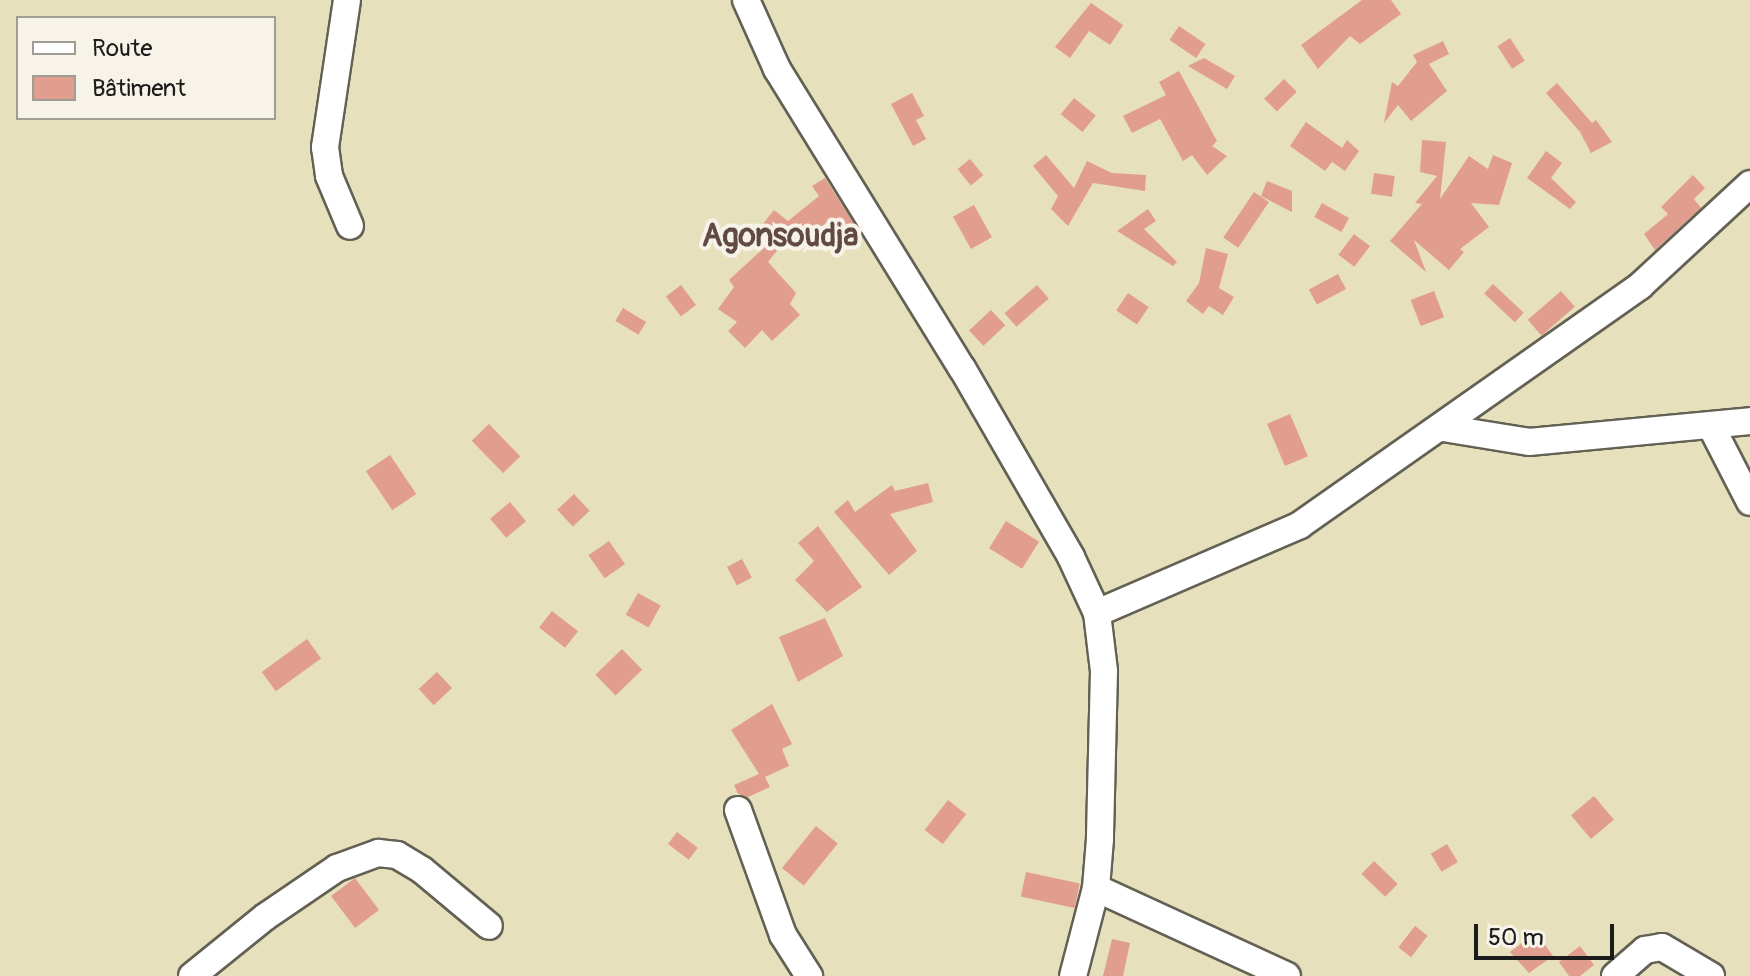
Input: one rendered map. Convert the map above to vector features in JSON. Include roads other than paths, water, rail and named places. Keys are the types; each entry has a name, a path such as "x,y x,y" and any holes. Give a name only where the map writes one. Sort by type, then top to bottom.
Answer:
{"street":[{"path":"347,0 325,147 329,176 350,226"},
{"path":"746,0 777,69 962,368 1071,557 1097,613 1104,671 1096,888 1073,976"},
{"path":"1097,613 1300,525 1443,428 1640,286 1750,184"},
{"path":"1443,428 1529,442 1712,428 1750,421"},
{"path":"1712,428 1750,502"},
{"path":"738,810 783,935 809,976"},
{"path":"192,976 265,917 337,868 378,853 397,855 422,870 489,926"},
{"path":"1096,888 1287,976"},
{"path":"1615,976 1645,950 1662,947 1711,976"}],"district":[{"name":"Agonsoudja","path":"780,236"}]}
